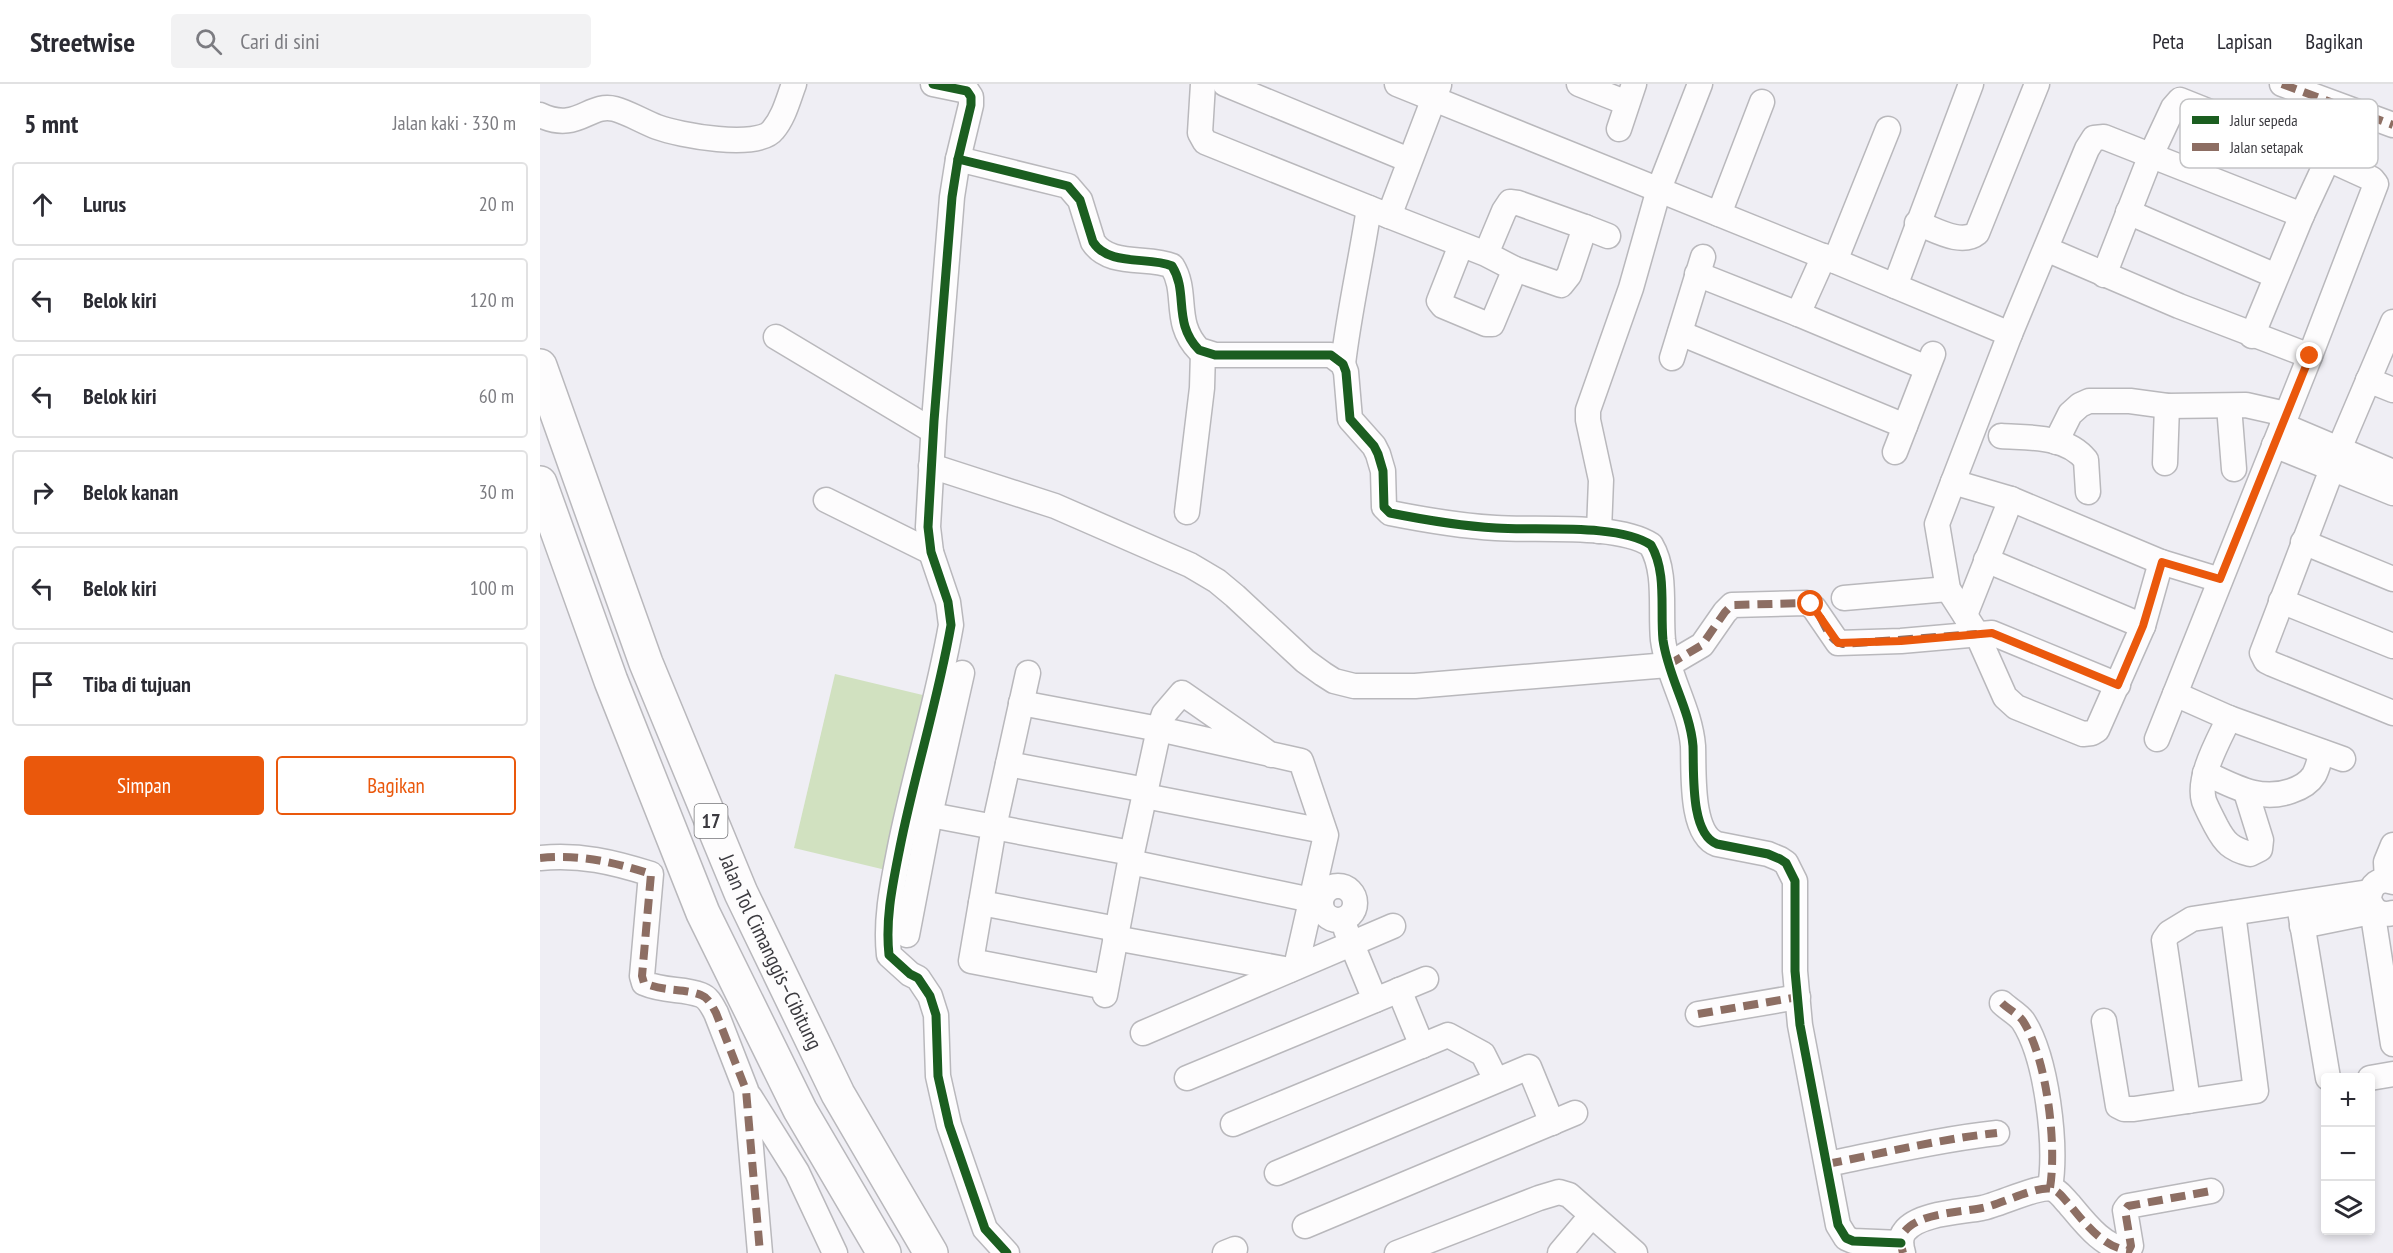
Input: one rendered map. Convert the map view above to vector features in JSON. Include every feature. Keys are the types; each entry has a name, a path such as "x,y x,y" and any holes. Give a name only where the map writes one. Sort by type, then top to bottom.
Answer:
{"highway":[{"name":"Jalan Tol Cimanggis–Cibitung","path":"540,366 646,663 741,893 838,1094 931,1253"},
{"name":"Jalan Tol Cimanggis–Cibitung","path":"540,483 611,681 703,914 800,1110 884,1253"}],"street":[{"path":"540,115 558,122 575,120 603,108 615,109 660,128 713,138 748,140 767,136 774,130 785,110 794,84"},
{"path":"907,935 918,813 951,625 948,602 931,552 928,527 933,431 952,197 958,159 972,105 971,98 964,90 933,84"},
{"path":"1203,84 1200,133 1205,142 1486,254 1515,269 1562,285 1569,275 1585,227"},
{"path":"1225,84 1409,160"},
{"path":"1397,84 1436,92 1659,189 2010,334"},
{"path":"1579,84 1630,94 1619,129"},
{"path":"1599,531 1601,480 1588,420 1588,410 1631,288 1659,189 1700,84"},
{"path":"1894,286 1971,84"},
{"path":"1917,223 1961,238 1970,238 1977,233 2037,84"},
{"path":"2282,84 2323,99"},
{"path":"1436,92 1409,160 1379,212 1359,268 1349,313 1343,364 1346,372 1350,419 1374,446 1378,454 1383,471 1384,507 1390,513 1494,528 1599,531 1645,541 1651,545 1656,555 1660,574 1663,640 1668,665 1688,723 1692,742 1698,818 1706,837 1717,844 1768,854 1780,859 1786,863 1795,881 1795,971 1800,1025 1838,1225 1846,1239 1902,1248 1904,1232 1912,1225 1940,1214 1983,1208 2039,1189 2050,1188 2059,1193 2086,1225 2109,1243 2129,1250 2132,1246 2125,1210 2128,1206 2211,1191"},
{"path":"2104,275 2151,155 2175,105 2180,100"},
{"path":"1719,214 1762,102"},
{"path":"2378,119 2393,125"},
{"path":"1798,314 1830,259 1888,129"},
{"path":"2162,562 2143,626 2118,685 2097,730 2083,734 2016,707 2005,697 1971,625 1948,589 1937,524 2010,334 2087,149 2094,138 2104,137 2180,167"},
{"path":"958,159 1068,186 1080,200 1097,249 1111,255 1172,267 1180,284 1180,308 1185,328 1193,344 1203,352 1215,355 1330,356 1343,364"},
{"path":"2184,168 2302,215"},
{"path":"2252,336 2324,168"},
{"path":"2157,739 2376,186 2372,179 2348,168"},
{"path":"1486,254 1510,202 1608,236"},
{"path":"2128,212 2276,276"},
{"path":"1461,244 1439,301 1443,306 1486,324 1492,324 1515,269"},
{"path":"2046,249 2252,336 2310,356"},
{"path":"1672,358 1700,266 1798,314 1930,361 1895,452"},
{"path":"2393,322 2303,542 2262,653 2266,661 2393,713"},
{"path":"1680,333 1905,426"},
{"path":"776,337 933,431"},
{"path":"1187,512 1202,388 1203,352"},
{"path":"2368,380 2393,390"},
{"path":"2056,441 2070,414 2089,401 2130,401 2167,406 2246,405 2393,494"},
{"path":"2164,463 2167,406"},
{"path":"2229,406 2234,469"},
{"path":"2001,436 2056,441 2074,448 2086,460 2088,492"},
{"path":"2336,459 2393,472"},
{"path":"931,466 1055,506 1190,565 1217,581 1235,596 1305,661 1335,681 1354,686 1415,686 1668,665 1702,645 1732,605 1807,603 1814,608 1834,640 1843,644 1971,625 2118,685"},
{"path":"1953,482 2011,499 2162,562 2220,579"},
{"path":"1971,625 1986,560 2011,499"},
{"path":"826,500 931,552"},
{"path":"2303,542 2393,579"},
{"path":"1986,560 2143,626"},
{"path":"1844,598 1948,589"},
{"path":"2281,601 2393,646"},
{"path":"962,673 887,920 892,958 918,978 930,996 936,1015 938,1076 948,1125 984,1229 1007,1253"},
{"path":"1028,673 994,827 971,960 1105,991 1130,858 1164,714 1182,693 1271,754"},
{"path":"2175,694 2332,756 2302,786 2274,796 2246,792 2205,773"},
{"path":"1021,703 1159,729 1301,761 1326,835 1316,901 1293,969"},
{"path":"2229,717 2205,773 2202,786 2204,800 2224,840 2235,850 2254,854 2260,849 2261,840 2246,792"},
{"path":"1008,764 1324,831"},
{"path":"918,813 994,827 1316,901 1331,919 1342,921 1375,1000"},
{"path":"2393,844 2386,862 2384,896 2374,921 2393,1044"},
{"path":"540,858 585,858 614,862 651,874 642,976 644,983 658,989 701,995 710,1002 746,1090 797,1172 835,1253"},
{"path":"2188,1101 2164,940 2169,933 2192,920 2233,913 2300,914 2384,896"},
{"path":"981,903 1293,969"},
{"path":"2104,1021 2118,1106 2124,1109 2256,1091 2233,913"},
{"path":"2300,914 2327,1073"},
{"path":"1143,1033 1393,926"},
{"path":"1187,1078 1426,979"},
{"path":"1399,990 1422,1046"},
{"path":"1698,1014 1798,997"},
{"path":"2002,1003 2022,1020 2042,1070 2052,1146 2050,1188"},
{"path":"1233,1124 1448,1035 1483,1054 1496,1080"},
{"path":"1277,1173 1528,1067 1552,1123"},
{"path":"2375,1077 2393,1074"},
{"path":"746,1090 760,1253"},
{"path":"1305,1226 1575,1113"},
{"path":"1827,1164 1908,1149 1955,1137 1997,1132"},
{"path":"1397,1253 1553,1193 1560,1183 1591,1216 1635,1253"},
{"path":"1560,1253 1591,1216"}],"green space":[{"path":"835,674 931,697 890,871 794,848"}],"marked path":[{"path":"2282,84 2323,99"},
{"path":"2378,119 2393,125"},
{"path":"1668,665 1702,645 1732,605 1807,603 1817,612 1832,637 1843,644 1977,634"},
{"path":"540,858 569,857 596,860 651,874 642,976 644,983 704,996 716,1013 746,1090 760,1253"},
{"path":"1698,1014 1798,997"},
{"path":"2002,1003 2023,1021 2031,1037 2044,1079 2051,1126 2050,1188"},
{"path":"1827,1164 1997,1133"},
{"path":"1903,1253 1901,1242 1903,1234 1920,1220 1941,1214 1982,1208 2028,1192 2046,1189 2059,1193 2103,1240 2129,1250 2131,1246 2125,1210 2128,1206 2211,1191"}],"cycle path":[{"path":"933,84 967,91 971,97 952,197 928,527 931,552 948,602 951,625 940,681 900,847 890,901 888,941 889,955 910,974 918,978 930,996 936,1015 938,1076 949,1125 985,1229 1007,1253"},
{"path":"958,159 1068,186 1080,200 1093,242 1100,250 1119,258 1172,266 1180,287 1186,329 1199,350 1215,355 1331,355 1343,364 1346,372 1350,419 1374,446 1378,454 1383,471 1384,507 1390,513 1483,527 1576,529 1618,533 1651,545 1661,579 1663,640 1669,667 1691,732 1695,801 1702,828 1708,838 1717,844 1768,854 1780,859 1786,863 1795,881 1795,971 1800,1025 1838,1225 1846,1238 1853,1241 1901,1243"}],"route":[{"path":"1811,604 1838,643 1901,641 1992,633 2118,685 2143,626 2162,562 2220,579 2310,356"}]}
